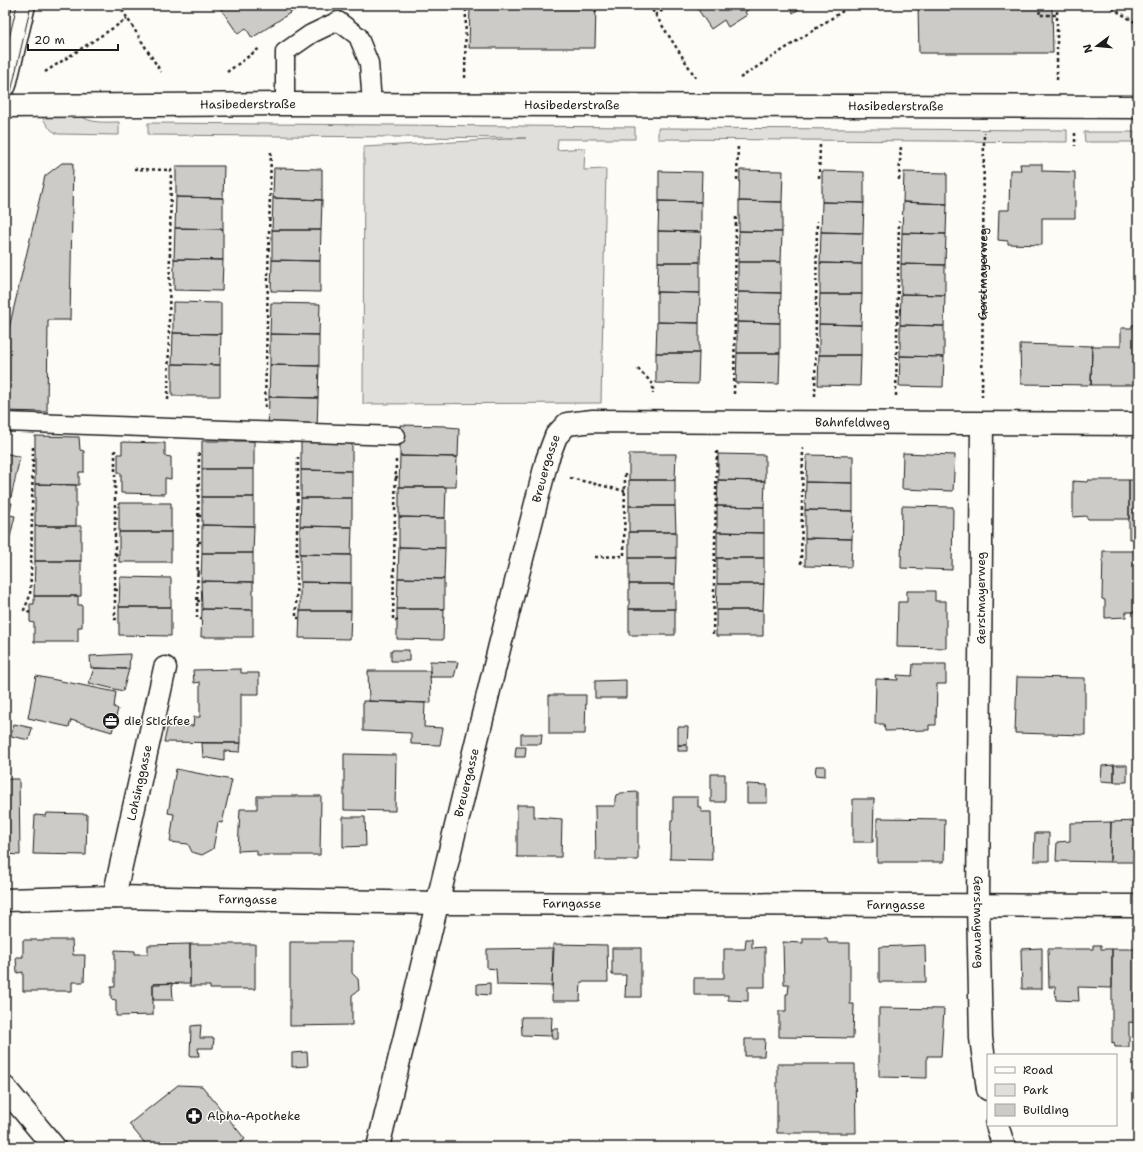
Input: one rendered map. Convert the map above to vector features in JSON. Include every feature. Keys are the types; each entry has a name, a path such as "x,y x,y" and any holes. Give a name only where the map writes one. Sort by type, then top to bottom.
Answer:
{"street":[{"path":"5,85 24,5"},
{"name":"Hasibederstraße","path":"5,106 372,104 1138,107"},
{"name":"Bahnfeldweg","path":"567,424 593,421 726,421 1138,424"},
{"name":"Breuergasse","path":"378,1147 500,645 544,471 556,436 567,424"},
{"name":"Gerstmayerweg","path":"982,424 978,904 981,1038 987,1082"},
{"name":"Lohsinggasse","path":"114,897 165,668"},
{"name":"Farngasse","path":"5,900 114,897 438,903 978,904 1138,906"},
{"path":"5,1088 50,1146"},
{"path":"997,1126 1004,1147"}],"lane":[{"path":"285,104 285,52 311,34 338,21 358,36 369,63 372,104"},
{"path":"5,422 396,436"}],"path":[{"path":"119,5 161,72"},
{"path":"464,105 466,5"},
{"path":"596,13 599,5"},
{"path":"648,5 696,78"},
{"path":"655,15 670,5"},
{"path":"740,78 852,5"},
{"path":"1041,5 1039,15 1057,15"},
{"path":"1056,106 1057,5"},
{"path":"1107,5 1138,24"},
{"path":"45,72 127,19"},
{"name":"Gerstmayerweg","path":"982,424 984,106"},
{"path":"737,180 738,144"},
{"path":"819,178 820,144"},
{"path":"899,180 901,145"},
{"path":"265,431 268,387 268,283 271,222 270,150"},
{"path":"134,169 171,170 169,321 171,354 168,428"},
{"path":"171,185 176,186"},
{"path":"713,634 726,421 736,217"},
{"path":"801,564 809,422 817,221"},
{"path":"896,423 899,221"},
{"path":"30,613 24,610 30,596 33,543 34,422"},
{"path":"115,426 115,619 119,619"},
{"path":"199,429 201,459 198,516 197,618 201,618"},
{"path":"298,432 299,518 298,597 296,618 299,618"},
{"path":"396,436 395,477 397,537 394,620 398,620"},
{"path":"544,471 625,491"},
{"path":"595,557 624,556 625,474"},
{"path":"115,519 119,518"},
{"path":"115,555 119,554"},
{"path":"197,572 202,571"},
{"path":"31,575 35,576"},
{"path":"197,601 202,601"}],"green space":[{"path":"41,115 80,115 93,121 119,122 119,135 58,134 50,129"},
{"path":"148,123 635,127 635,139 558,139 557,150 585,148 584,170 606,169 601,403 363,404 364,147 526,138 148,135"},
{"path":"658,128 1067,130 1067,142 658,139"},
{"path":"1084,132 1138,132 1138,142 1085,142"}],"building":[{"path":"218,5 302,5 252,38 246,28 238,34"},
{"path":"470,5 596,5 595,48 469,48"},
{"path":"695,5 755,5 745,12 747,15 728,27 724,20 711,29"},
{"path":"789,5 805,5 793,13"},
{"path":"918,5 1052,5 1053,53 919,53"},
{"path":"62,163 73,163 70,320 48,320 47,412 5,411 5,345 45,176"},
{"path":"1020,164 1042,164 1042,171 1075,172 1075,218 1042,218 1042,245 1008,244 1008,241 998,240 999,210 1009,210 1010,170 1021,170"},
{"path":"176,166 224,166 223,198 176,197"},
{"path":"274,168 322,169 322,200 273,198"},
{"path":"740,170 783,171 782,202 739,201"},
{"path":"659,171 702,172 701,202 659,201"},
{"path":"822,171 864,172 864,203 822,202"},
{"path":"904,172 947,173 947,204 903,202"},
{"path":"176,197 223,198 223,229 175,228"},
{"path":"273,198 322,200 321,230 272,230"},
{"path":"659,201 701,202 701,232 658,231"},
{"path":"739,201 782,202 782,232 739,231"},
{"path":"822,202 864,203 863,233 821,232"},
{"path":"903,202 947,204 946,234 902,233"},
{"path":"175,228 223,229 223,260 174,259"},
{"path":"272,230 321,230 320,261 272,260"},
{"path":"658,231 701,232 700,262 658,262"},
{"path":"739,231 782,232 781,262 738,262"},
{"path":"821,232 863,233 862,264 820,263"},
{"path":"902,233 946,234 945,265 901,264"},
{"path":"174,259 223,260 222,291 174,290"},
{"path":"272,260 320,261 320,292 271,291"},
{"path":"658,262 700,262 700,293 657,292"},
{"path":"738,262 781,262 781,293 738,292"},
{"path":"820,263 862,264 862,294 820,294"},
{"path":"901,264 945,265 945,295 901,294"},
{"path":"657,292 700,293 699,323 657,322"},
{"path":"738,292 781,293 780,323 737,322"},
{"path":"820,294 862,294 861,325 819,324"},
{"path":"901,294 945,295 944,326 900,325"},
{"path":"173,302 221,303 221,334 173,333"},
{"path":"271,303 320,304 319,335 270,334"},
{"path":"657,322 699,323 699,353 656,353"},
{"path":"737,322 780,323 780,353 737,353"},
{"path":"819,324 861,325 861,355 819,355"},
{"path":"900,325 944,326 944,357 900,356"},
{"path":"1132,325 1138,325 1138,385 1091,385 1092,346 1121,346 1121,328 1132,328"},
{"path":"173,333 221,334 220,365 172,364"},
{"path":"270,334 319,335 319,366 270,365"},
{"path":"1020,344 1092,346 1091,385 1021,384"},
{"path":"656,353 699,353 698,384 656,383"},
{"path":"737,353 780,353 779,384 736,383"},
{"path":"819,355 861,355 860,386 818,385"},
{"path":"900,356 944,357 943,387 899,386"},
{"path":"172,364 220,365 220,396 172,396"},
{"path":"270,365 319,366 318,398 269,397"},
{"path":"269,397 318,398 317,429 268,428"},
{"path":"400,425 446,426 459,428 458,457 400,456"},
{"path":"35,436 79,437 80,450 84,451 84,472 79,472 79,485 35,484"},
{"path":"202,441 254,441 254,469 202,469"},
{"path":"122,442 165,443 165,456 171,457 171,479 165,478 165,494 121,493 121,473 118,473 118,454 122,454"},
{"path":"301,442 352,442 352,471 301,470"},
{"path":"5,453 20,457 10,502 5,501"},
{"path":"903,453 955,455 953,491 902,489"},
{"path":"629,454 676,454 675,480 629,480"},
{"path":"718,454 765,455 765,481 718,480"},
{"path":"807,455 853,456 853,483 806,482"},
{"path":"400,456 457,457 456,487 399,487"},
{"path":"202,469 254,469 254,497 202,497"},
{"path":"301,470 352,471 352,498 301,498"},
{"path":"629,480 675,480 675,506 629,506"},
{"path":"718,480 765,481 764,507 717,506"},
{"path":"1088,480 1129,480 1129,519 1088,519 1086,516 1073,517 1073,481 1087,482"},
{"path":"1129,480 1138,480 1138,539 1129,539"},
{"path":"806,482 853,483 853,511 805,510"},
{"path":"35,484 76,485 76,526 35,526"},
{"path":"399,487 446,487 445,518 399,517"},
{"path":"202,497 254,497 254,526 202,525"},
{"path":"301,498 352,498 352,527 300,526"},
{"path":"5,501 12,503 9,515 15,516 10,537 5,536"},
{"path":"119,503 171,503 171,532 119,532"},
{"path":"629,506 675,506 676,532 629,532"},
{"path":"717,506 764,507 764,533 717,532"},
{"path":"902,506 953,507 952,570 901,568"},
{"path":"805,510 853,511 852,539 805,538"},
{"path":"399,517 445,518 445,548 399,547"},
{"path":"202,525 254,526 253,553 202,553"},
{"path":"35,526 81,526 81,561 35,561"},
{"path":"300,526 352,527 351,555 300,554"},
{"path":"119,532 171,532 171,562 119,562"},
{"path":"629,532 676,532 676,558 629,558"},
{"path":"717,532 764,533 764,558 717,558"},
{"path":"805,538 852,539 851,567 805,566"},
{"path":"399,547 445,548 444,579 398,578"},
{"path":"1103,551 1138,551 1137,612 1126,612 1126,617 1105,618 1105,600 1102,599"},
{"path":"202,553 253,553 253,582 201,581"},
{"path":"300,554 351,555 351,583 300,582"},
{"path":"629,558 676,558 675,584 629,584"},
{"path":"717,558 764,558 764,584 717,584"},
{"path":"35,561 81,561 81,596 34,596"},
{"path":"120,577 171,578 171,607 119,607"},
{"path":"398,578 444,579 444,609 397,609"},
{"path":"201,581 253,582 253,610 202,609"},
{"path":"300,582 351,583 351,611 300,611"},
{"path":"629,584 675,584 675,609 629,609"},
{"path":"717,584 764,584 763,610 716,610"},
{"path":"907,591 935,591 935,601 946,601 946,648 897,647 898,602 907,602"},
{"path":"34,596 78,596 78,605 82,605 82,627 78,627 78,642 34,642 34,623 30,622 30,604 34,604"},
{"path":"119,607 171,607 171,636 119,635"},
{"path":"202,609 253,610 253,637 201,637"},
{"path":"397,609 444,609 443,640 397,639"},
{"path":"629,609 675,609 675,635 629,635"},
{"path":"716,610 763,610 763,636 716,636"},
{"path":"300,611 351,611 350,639 299,638"},
{"path":"391,650 409,650 409,661 391,661"},
{"path":"130,654 129,669 91,668 90,656"},
{"path":"430,661 458,662 454,677 430,677"},
{"path":"913,664 946,664 946,684 937,684 936,725 929,725 929,730 885,731 884,724 875,724 876,679 898,680 897,675 912,676"},
{"path":"94,668 129,669 123,691 89,683"},
{"path":"241,669 241,673 259,673 259,694 241,694 241,743 164,742 168,725 193,726 194,717 200,717 200,682 194,683 193,670"},
{"path":"368,671 430,671 431,703 369,701"},
{"path":"36,676 116,692 114,707 118,709 112,732 71,720 69,727 28,718"},
{"path":"1017,677 1085,678 1085,735 1015,733"},
{"path":"626,680 626,698 595,698 595,681"},
{"path":"549,695 586,695 585,734 549,734"},
{"path":"363,701 425,703 424,727 443,728 440,745 411,744 411,733 363,731"},
{"path":"14,724 32,728 29,740 11,736"},
{"path":"678,727 688,727 687,745 678,745"},
{"path":"521,734 542,734 541,744 521,744"},
{"path":"202,743 241,743 240,752 224,751 224,761 203,757"},
{"path":"678,745 687,745 687,751 678,751"},
{"path":"516,747 526,747 525,757 515,757"},
{"path":"344,754 396,755 395,811 344,810"},
{"path":"1114,765 1127,765 1127,782 1114,782"},
{"path":"1114,765 1114,782 1101,781 1102,766"},
{"path":"816,766 825,766 825,776 815,775"},
{"path":"176,769 232,780 222,823 218,822 213,849 202,855 192,852 188,844 170,842 174,814 168,813"},
{"path":"711,774 725,774 725,802 711,802"},
{"path":"5,779 19,779 20,855 5,854"},
{"path":"747,784 767,785 767,803 747,803"},
{"path":"638,792 638,860 596,860 595,806 615,806 616,795 621,793"},
{"path":"257,796 321,796 320,855 257,855 257,850 238,851 240,809 257,809"},
{"path":"673,797 698,797 698,807 701,807 701,812 711,812 712,860 670,859"},
{"path":"853,799 874,799 873,842 853,842"},
{"path":"517,805 534,805 534,817 562,819 561,857 517,857"},
{"path":"47,813 87,814 86,855 33,854 35,815 46,816"},
{"path":"343,817 365,817 366,846 343,847"},
{"path":"877,818 945,819 944,862 877,862"},
{"path":"1138,821 1138,862 1110,862 1111,822"},
{"path":"1111,822 1110,862 1056,861 1057,842 1070,841 1070,823"},
{"path":"1035,833 1049,833 1049,861 1034,861"},
{"path":"803,938 827,938 828,943 850,943 850,1004 854,1004 853,1038 779,1037 779,1011 786,1011 786,994 788,994 789,984 784,984 783,942 803,943"},
{"path":"746,939 752,939 752,948 765,947 765,987 748,987 748,1001 728,1000 728,995 694,995 694,978 724,978 724,949 745,949"},
{"path":"23,940 72,940 73,955 85,955 84,982 72,982 72,991 23,991 23,972 17,973 16,957 23,957"},
{"path":"290,942 352,942 352,973 358,979 359,990 352,995 352,1025 290,1026"},
{"path":"190,944 255,944 255,989 210,989 210,986 190,986"},
{"path":"190,944 190,983 153,984 153,1015 116,1016 116,1000 111,999 111,987 115,987 115,950 135,951 135,954 148,954 148,945"},
{"path":"553,944 607,945 608,982 581,982 580,1001 552,1001"},
{"path":"925,945 926,982 879,982 879,947"},
{"path":"1093,945 1101,945 1101,949 1112,949 1112,988 1078,987 1079,1001 1056,1000 1055,987 1049,987 1048,949 1093,949"},
{"path":"554,948 552,986 497,985 496,969 487,968 487,949"},
{"path":"612,948 641,948 641,997 625,997 626,975 612,975"},
{"path":"1042,948 1042,989 1022,989 1021,949"},
{"path":"1112,949 1138,949 1138,1023 1129,1022 1129,1047 1115,1047 1114,1042 1112,1043"},
{"path":"172,983 173,1000 153,1000 153,984"},
{"path":"490,983 490,995 477,994 477,984"},
{"path":"879,1008 944,1009 941,1056 927,1056 927,1078 879,1077"},
{"path":"521,1017 552,1017 551,1036 522,1035"},
{"path":"201,1025 200,1038 214,1038 213,1048 198,1048 199,1056 190,1056 191,1026"},
{"path":"552,1029 558,1029 558,1039 552,1039"},
{"path":"745,1039 765,1039 764,1056 745,1056"},
{"path":"307,1052 308,1066 292,1067 292,1053"},
{"path":"777,1064 855,1064 856,1133 777,1133"},
{"path":"178,1085 202,1086 245,1139 235,1147 148,1147 129,1124"}],"tram line":[{"path":"5,55 17,5"},
{"path":"5,118 31,5"}],"place":[{"name":"die Stickfee","path":"111,721"},
{"name":"Alpha-Apotheke","path":"194,1116"}]}
